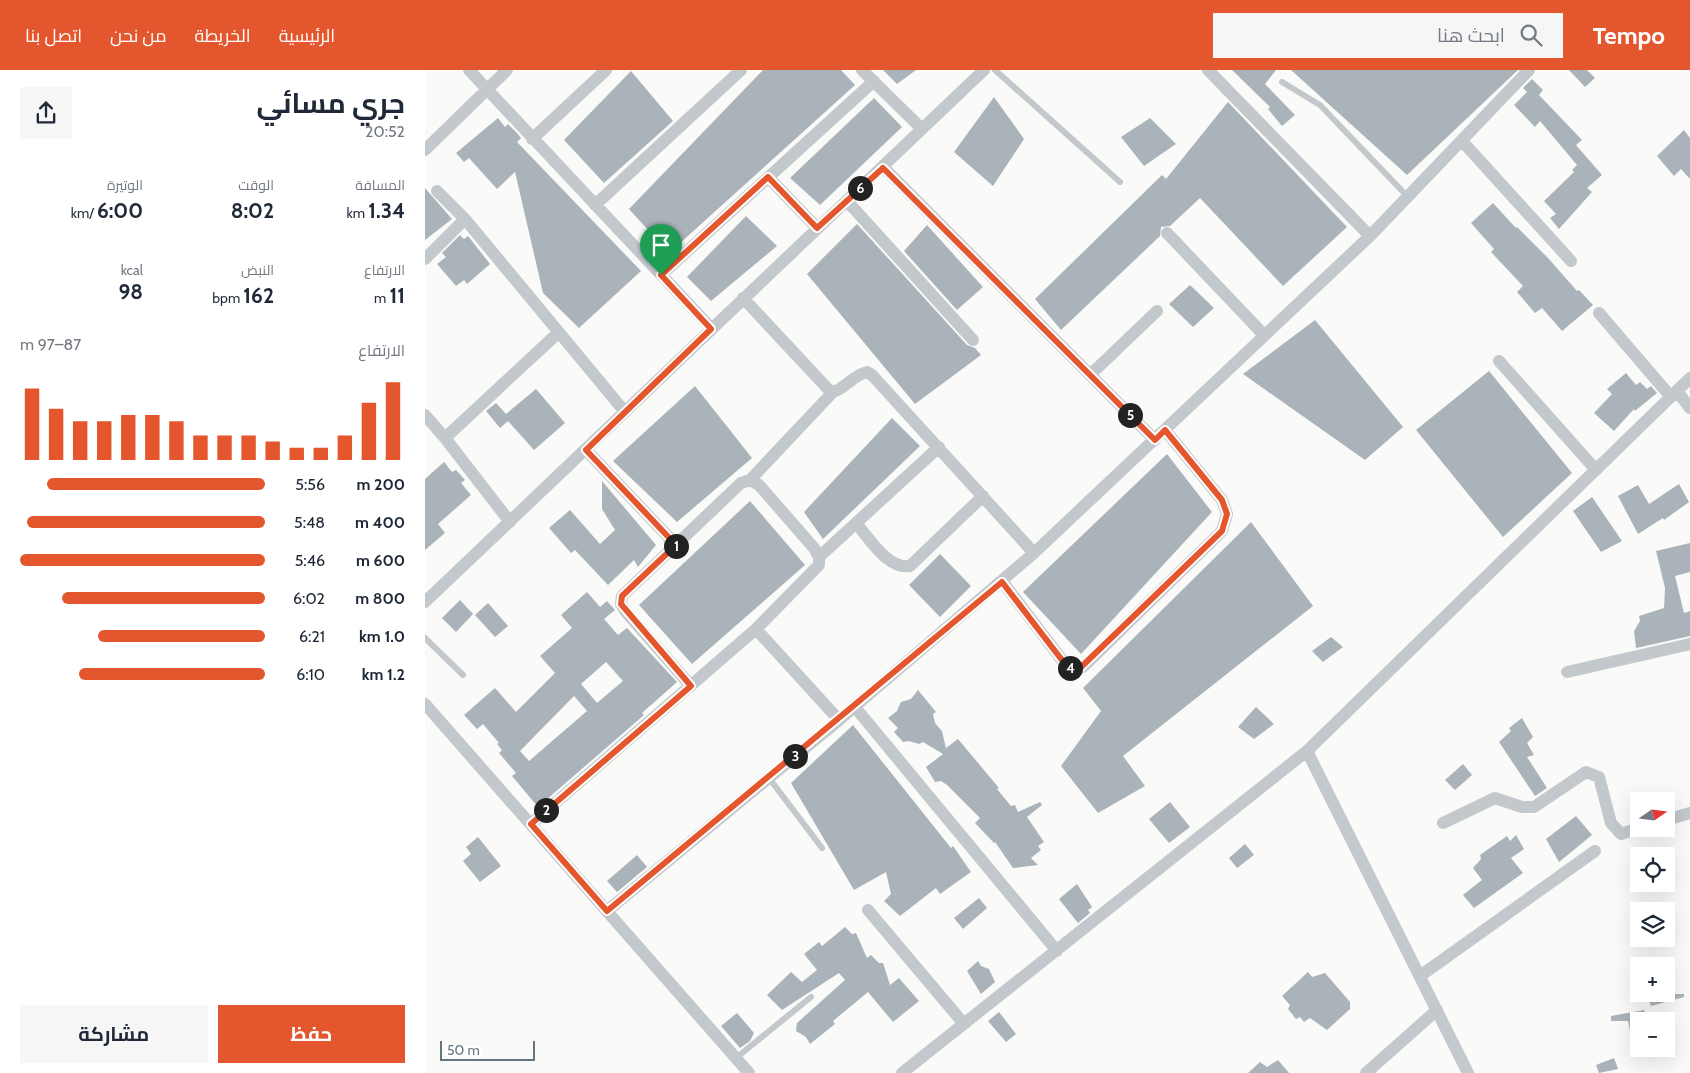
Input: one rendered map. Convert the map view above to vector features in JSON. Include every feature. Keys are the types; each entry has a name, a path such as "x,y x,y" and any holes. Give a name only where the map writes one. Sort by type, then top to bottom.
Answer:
{"street":[{"path":"469,70 711,329"},
{"path":"425,150 507,70"},
{"path":"532,139 606,70"},
{"path":"595,205 741,70"},
{"path":"862,70 921,129"},
{"path":"426,600 984,70"},
{"path":"1208,70 1370,236"},
{"path":"607,911 839,720 1034,553 1370,236 1529,70"},
{"path":"661,275 874,81"},
{"path":"1462,141 1571,261"},
{"path":"883,168 1155,440"},
{"path":"768,177 817,228"},
{"path":"437,191 465,219 625,412"},
{"path":"847,201 973,340"},
{"path":"425,259 465,219"},
{"path":"1167,233 1264,335"},
{"path":"743,298 828,389 833,392"},
{"path":"1090,375 1157,312"},
{"path":"1599,313 1674,394 1690,408"},
{"path":"445,438 559,332"},
{"path":"1499,361 1596,470"},
{"path":"691,686 621,604 622,596 741,483 750,480 833,392 860,374 867,372 872,376 1034,553"},
{"path":"902,1073 1307,751 1690,378"},
{"path":"425,415 510,522"},
{"path":"1002,582 1065,664 1071,669 1078,670 1083,666 1222,531 1227,514 1222,500 1165,430"},
{"path":"819,557 939,447"},
{"path":"586,450 676,545"},
{"path":"531,824 756,629 819,565 819,557 814,548 759,485 750,480"},
{"path":"856,523 893,564 901,568 910,566 983,496"},
{"path":"756,629 839,720"},
{"path":"1567,672 1690,644"},
{"path":"425,704 749,1073"},
{"path":"854,706 1057,951"},
{"path":"1307,751 1468,1073"},
{"path":"1443,823 1495,798 1522,807 1534,807 1586,772 1599,777 1611,823 1621,834 1630,831"},
{"path":"1675,817 1690,813"},
{"path":"1420,976 1595,851"},
{"path":"868,910 964,1024"},
{"path":"1366,1073 1437,1010"}],"lane":[{"path":"995,70 1120,182"},
{"path":"1282,82 1320,106 1408,197"},
{"path":"425,638 463,675"},
{"path":"769,778 822,848"},
{"path":"736,1058 811,997"}],"building":[{"path":"763,70 841,70 855,85 669,253 629,209"},
{"path":"883,70 916,70 897,84"},
{"path":"1232,70 1276,70 1265,84 1295,115 1282,126 1268,109 1270,107"},
{"path":"1291,70 1518,70 1407,175"},
{"path":"1569,70 1587,70 1595,78 1585,87"},
{"path":"631,71 673,121 604,183 564,140"},
{"path":"1532,79 1543,90 1539,95 1582,140 1576,145 1602,175 1587,188 1592,192 1559,229 1550,218 1556,214 1544,201 1574,172 1572,170 1577,165 1540,121 1535,127 1514,105 1527,92 1523,88"},
{"path":"994,97 1024,139 993,186 954,152"},
{"path":"874,98 902,127 820,205 790,178"},
{"path":"1228,102 1347,227 1283,286 1200,198 1170,226 1161,227 1160,236 1061,330 1035,299 1162,175 1166,179"},
{"path":"498,118 505,127 508,124 517,133 521,138 517,142 641,271 579,328 543,293 515,172 497,189 469,158 464,162 456,153"},
{"path":"1150,118 1176,144 1144,166 1121,137"},
{"path":"1684,130 1690,138 1690,179 1681,169 1674,176 1657,156"},
{"path":"425,188 452,219 425,240"},
{"path":"1493,203 1548,258 1577,291 1579,290 1593,305 1562,331 1542,308 1535,313 1517,292 1523,286 1491,252 1494,249 1471,223"},
{"path":"746,216 777,246 711,301 687,277"},
{"path":"857,224 967,345 975,348 981,355 915,404 807,274"},
{"path":"927,225 983,287 957,310 904,251"},
{"path":"460,235 464,239 468,236 490,264 467,284 464,280 456,286 437,264 446,257 442,253"},
{"path":"1190,285 1214,308 1193,327 1169,304"},
{"path":"1315,320 1403,427 1365,460 1243,374"},
{"path":"1489,371 1572,473 1503,537 1416,430"},
{"path":"1626,373 1636,385 1640,382 1647,389 1651,386 1657,393 1635,411 1634,409 1614,431 1594,413 1612,394 1607,389"},
{"path":"695,386 752,458 677,522 613,461"},
{"path":"536,389 565,423 534,450 508,421 500,428 486,411 496,403 506,414"},
{"path":"892,418 920,446 823,539 804,512"},
{"path":"1167,454 1212,512 1081,654 1023,592"},
{"path":"444,462 452,472 456,470 465,480 461,483 471,495 438,524 445,533 425,550 425,479"},
{"path":"602,481 656,545 638,567 634,560 608,585 575,550 571,553 549,528 570,510 600,544 615,530 602,509"},
{"path":"1679,484 1689,502 1664,520 1663,518 1638,534 1618,496 1638,485 1649,504"},
{"path":"1592,497 1622,541 1601,552 1573,511"},
{"path":"750,501 805,565 692,664 639,605"},
{"path":"1251,522 1313,606 1123,756 1145,786 1098,813 1061,766 1101,711 1083,688"},
{"path":"1690,543 1690,572 1675,576 1684,613 1690,611 1690,636 1636,648 1634,631 1640,621 1639,616 1664,608 1665,588 1656,551"},
{"path":"940,554 971,586 940,617 909,585"},
{"path":"587,592 600,607 607,601 615,610 604,619 618,635 627,628 677,682 642,713 644,715 538,807 512,776 516,773 499,753 502,750 497,744 499,743 483,724 477,729 464,715 495,688 516,712 555,673 540,656 572,628 561,615","holes":["606,662 623,681 597,703 581,684","574,696 587,711 529,761 520,751"]},
{"path":"460,600 473,614 456,632 442,618"},
{"path":"488,603 508,626 495,637 475,615"},
{"path":"1331,637 1343,647 1323,662 1312,651"},
{"path":"918,690 936,712 933,714 935,723 942,731 946,748 958,739 999,788 997,789 1011,806 1015,805 1018,812 1040,802 1042,805 1027,817 1044,842 1038,846 1041,850 1031,858 1038,865 1013,868 995,842 975,823 980,818 947,785 941,781 935,782 926,767 943,754 923,742 919,744 909,741 903,742 894,732 898,728 888,718 897,711 901,702 911,699"},
{"path":"1256,707 1274,724 1254,739 1238,727"},
{"path":"1522,718 1533,737 1527,743 1534,755 1527,757 1547,788 1535,796 1499,742 1511,731 1509,728"},
{"path":"853,725 951,848 953,846 971,872 940,894 936,888 900,916 884,901 891,894 886,872 854,890 791,783"},
{"path":"1463,764 1472,775 1455,790 1445,780"},
{"path":"1170,802 1190,827 1169,843 1149,819"},
{"path":"1576,816 1592,835 1559,862 1546,839"},
{"path":"1516,835 1524,849 1511,858 1523,873 1474,908 1463,895 1482,880 1473,868 1481,859 1480,855 1507,836 1510,841"},
{"path":"478,837 501,866 480,882 463,861 471,854 466,847"},
{"path":"1245,844 1254,855 1237,868 1229,858"},
{"path":"637,855 647,867 617,892 607,881"},
{"path":"1077,884 1092,907 1088,910 1090,913 1078,923 1059,899"},
{"path":"979,898 987,908 963,929 954,918"},
{"path":"845,927 852,934 856,933 867,958 871,955 879,963 883,963 890,985 899,978 919,1001 893,1022 868,992 833,1021 835,1024 810,1044 806,1037 796,1031 797,1023 845,980 839,973 782,1010 767,995 791,972 802,982 817,970 804,954 819,942 822,946"},
{"path":"978,961 981,966 989,969 995,982 981,994 967,971"},
{"path":"1308,972 1312,977 1325,973 1350,1002 1350,1009 1327,1030 1310,1018 1304,1022 1300,1017 1296,1019 1288,1009 1290,1005 1282,996"},
{"path":"1675,994 1684,994 1684,997 1675,999"},
{"path":"1650,1002 1666,1002 1651,1006"},
{"path":"999,1012 1016,1034 1006,1042 988,1021"},
{"path":"737,1013 754,1033 750,1041 740,1048 721,1026"},
{"path":"1630,1013 1630,1031 1628,1021 1611,1021 1611,1016"},
{"path":"1614,1058 1618,1069 1599,1073 1596,1065"},
{"path":"1278,1060 1289,1073 1248,1073 1260,1062 1267,1067"}],"route":[{"path":"883,168 1155,440 1165,430 1222,500 1227,514 1222,531 1078,670 1071,669 1065,664 1002,582 839,720 607,911 531,824 691,686 621,604 622,596 676,545 586,450 711,329 661,275 768,177 817,228 883,168"}]}
